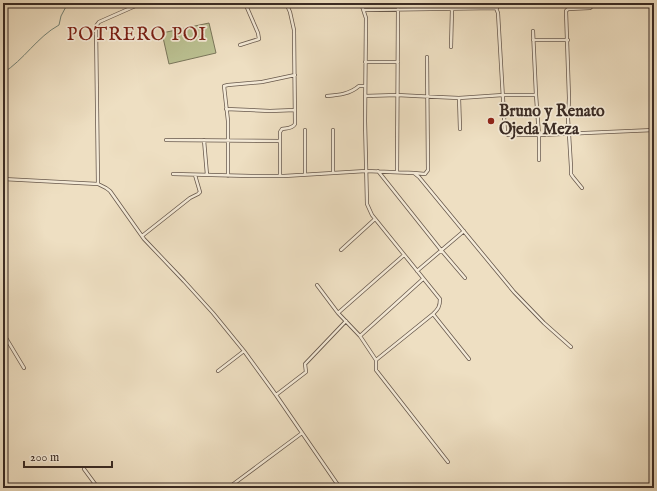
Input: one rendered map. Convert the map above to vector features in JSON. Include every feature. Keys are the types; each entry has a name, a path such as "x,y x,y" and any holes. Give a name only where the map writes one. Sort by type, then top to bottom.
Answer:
{"street":[{"path":"98,184 96,26 99,22 142,3"},
{"path":"240,45 259,39 258,33 245,3"},
{"path":"280,176 280,132 282,129 293,127 295,124 294,30 290,12 286,3"},
{"path":"361,3 366,18 365,96 367,204 375,219 440,299 438,309 376,360"},
{"path":"494,3 498,13 505,133 508,135 539,135 654,130"},
{"path":"582,188 572,174 568,119 570,98 566,10 590,8 592,3"},
{"path":"451,47 452,8"},
{"path":"364,10 497,8"},
{"path":"396,172 398,9"},
{"path":"533,31 539,160"},
{"path":"533,40 568,40"},
{"path":"173,174 280,176 378,171 425,174 428,170 427,57"},
{"path":"365,62 398,62"},
{"path":"228,176 228,140 224,86 228,84 262,82 294,75"},
{"path":"327,96 343,94 359,86 365,86"},
{"path":"365,96 397,95 459,98 503,95 536,95"},
{"path":"459,98 460,129"},
{"path":"226,109 270,111 295,110"},
{"path":"305,130 305,174"},
{"path":"333,130 333,173"},
{"path":"166,140 280,141"},
{"path":"204,140 207,175"},
{"path":"378,171 465,278"},
{"path":"414,174 419,177 521,300 571,347"},
{"path":"142,236 190,198 200,192 195,175"},
{"path":"3,179 98,184 106,188 142,236 184,280 244,351 340,488"},
{"path":"341,250 375,219"},
{"path":"417,271 464,231"},
{"path":"338,313 404,255"},
{"path":"360,336 423,279"},
{"path":"317,285 338,313 360,336 376,360 376,370 448,462"},
{"path":"432,314 469,360"},
{"path":"276,395 306,372 305,364 346,321"},
{"path":"3,333 24,368"},
{"path":"218,371 244,351"},
{"path":"228,488 302,433"},
{"path":"84,469 98,488"}],"green space":[{"path":"209,23 216,53 169,64 162,33"}],"waterway":[{"path":"3,73 11,68 44,36 59,25 61,16 68,3"}],"place":[{"name":"Bruno y Renato Ojeda Meza","path":"491,121"}],"district":[{"name":"POTRERO POI","path":"137,35"}]}
